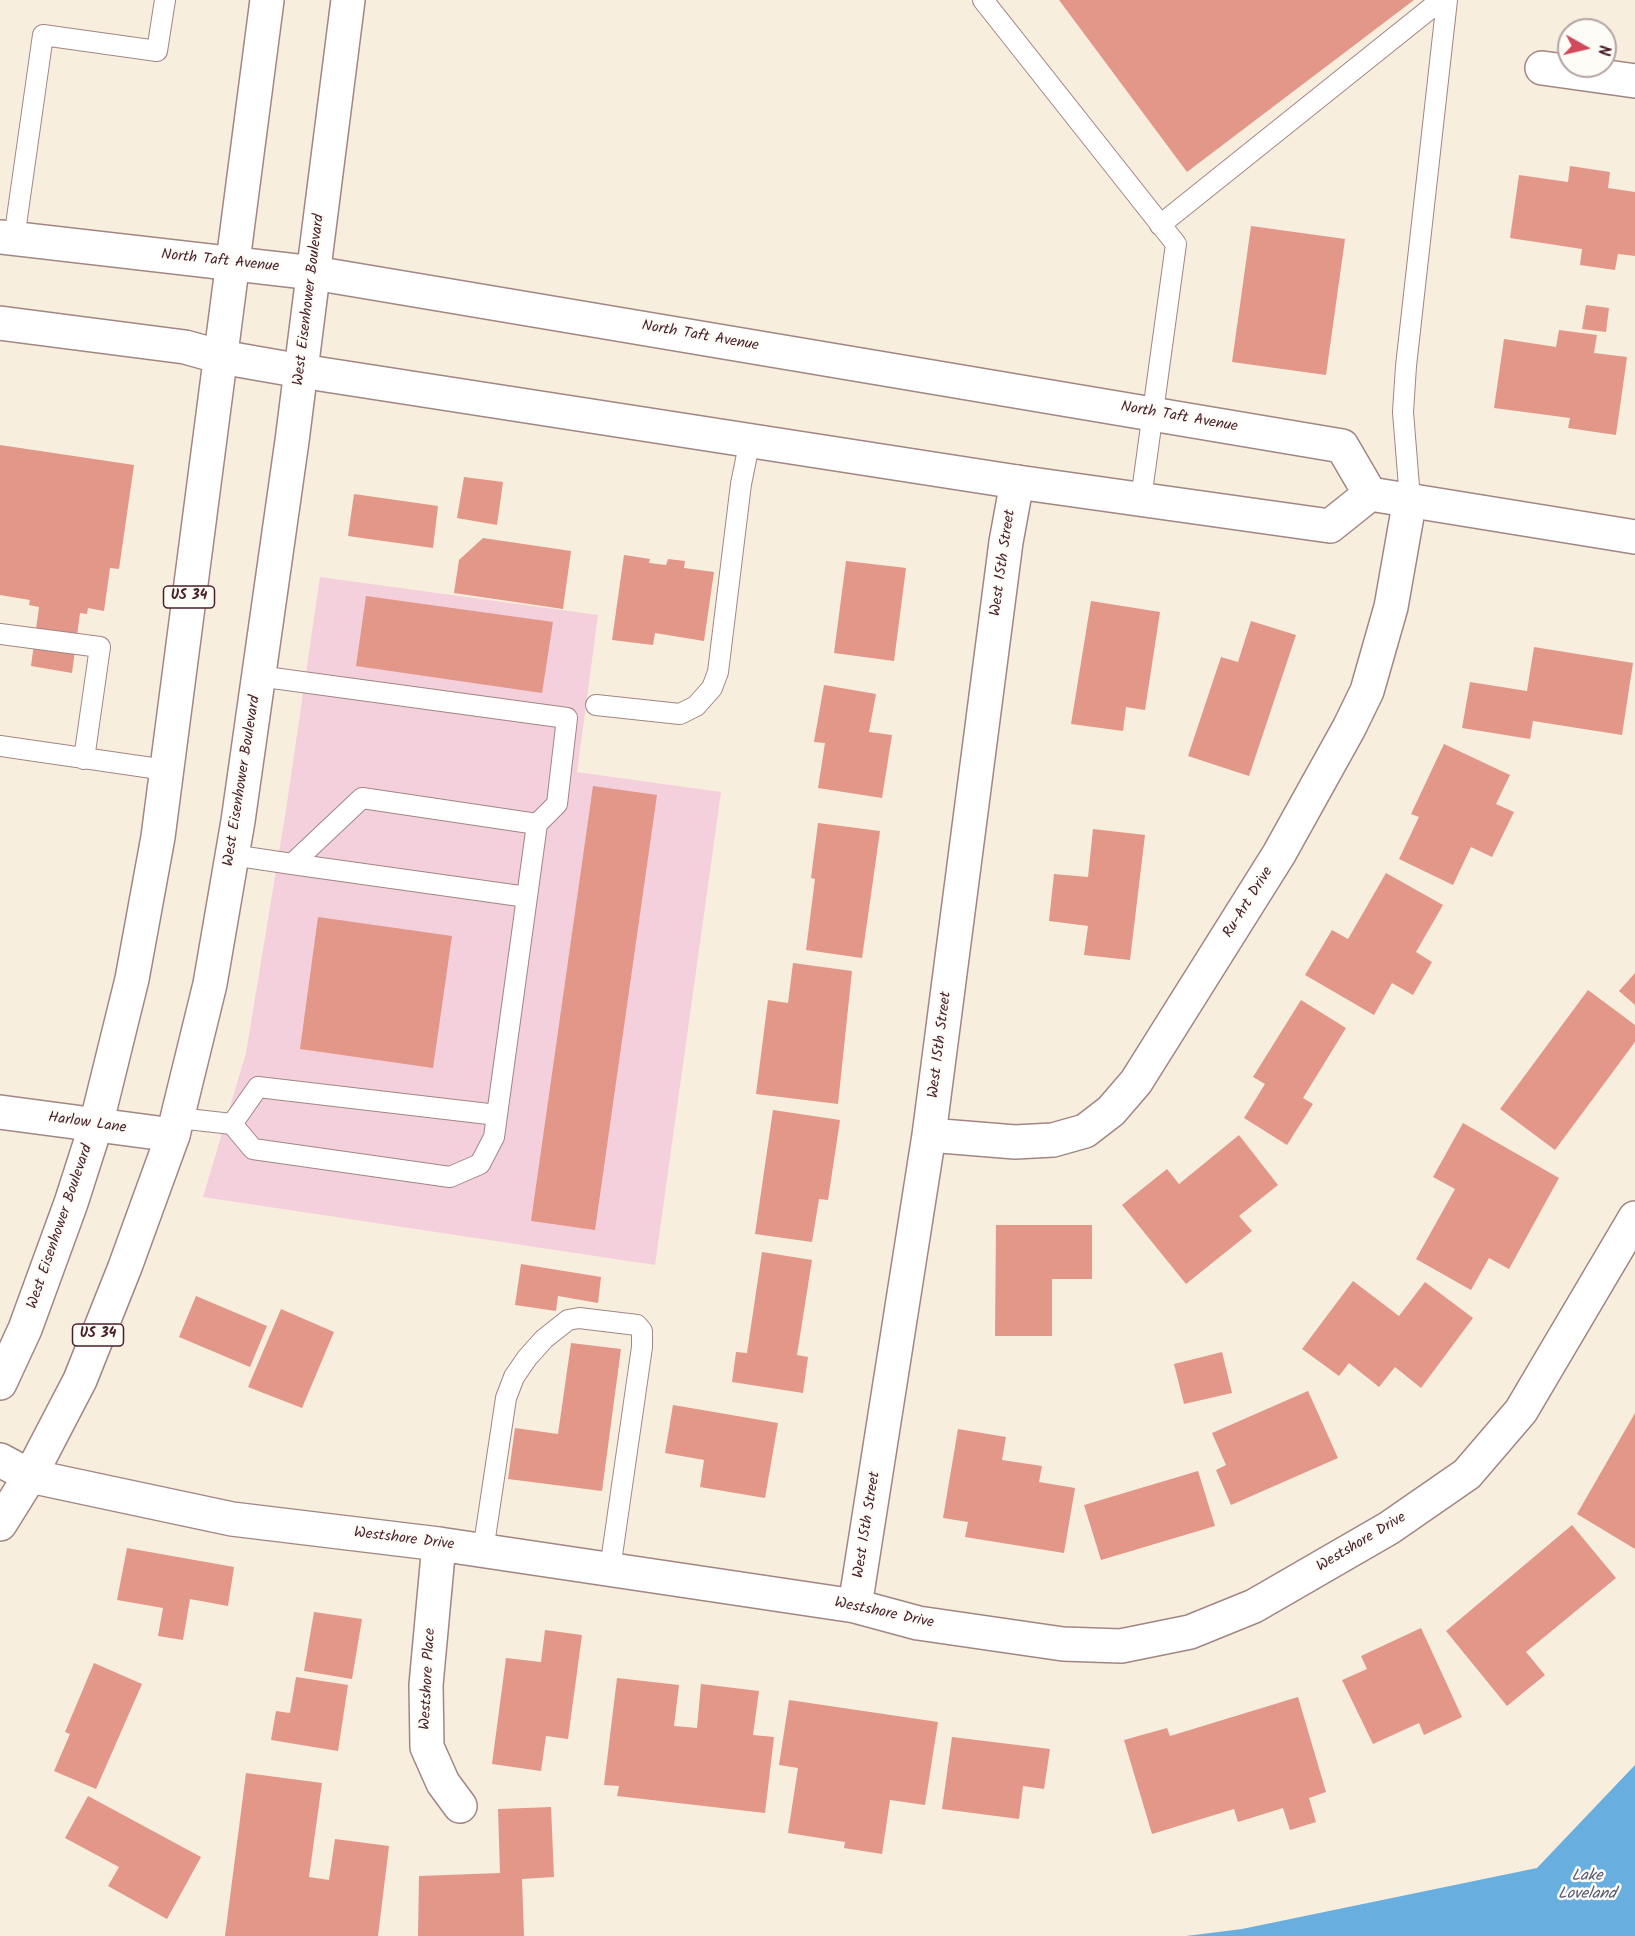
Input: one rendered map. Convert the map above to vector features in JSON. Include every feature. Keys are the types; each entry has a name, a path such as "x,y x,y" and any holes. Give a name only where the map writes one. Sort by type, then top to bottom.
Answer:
{"main road":[{"name":"West Eisenhower Boulevard","path":"0,1383 26,1329 96,1125 132,979 166,770 267,0"},
{"name":"West Eisenhower Boulevard","path":"0,1524 30,1476 80,1380 175,1126 210,984 232,855 301,371 348,0"},
{"path":"1542,68 1635,81"},
{"name":"North Taft Avenue","path":"7,238 314,273 1342,446 1370,494"},
{"path":"0,323 185,347 221,357 301,371 1017,482 1330,526 1370,494 1635,537"},
{"name":"West 15th Street","path":"855,1606 929,1135 1006,542 1017,482"},
{"name":"Ru-Art Drive","path":"929,1135 1015,1142 1053,1140 1084,1131 1111,1112 1136,1082 1280,854 1367,691 1391,607 1410,499"},
{"name":"Harlow Lane","path":"0,1112 96,1125 175,1126"},
{"name":"Westshore Drive","path":"0,1460 30,1476 232,1519 439,1544 610,1569 855,1606 918,1623 1063,1644 1121,1646 1190,1632 1254,1606 1389,1528 1467,1474 1521,1411 1635,1218"},
{"name":"Westshore Place","path":"439,1544 426,1685 427,1747 443,1783 460,1806"}],"lane":[{"path":"7,238 43,35 158,51 165,0"},
{"path":"983,0 1176,244 1141,499"},
{"path":"1160,225 1441,0"},
{"path":"1410,499 1403,412 1406,366 1447,0"},
{"path":"596,705 680,714 696,706 711,688 718,672 741,484 750,440"},
{"path":"0,634 100,647 84,759"},
{"path":"232,1124 253,1149 450,1177 480,1164 494,1137 537,824 556,804 567,718 258,676"},
{"path":"0,746 166,770"},
{"path":"292,864 362,798 537,824"},
{"path":"232,855 527,897"},
{"path":"232,1124 258,1087 497,1115"},
{"path":"175,1126 232,1124"},
{"path":"483,1551 506,1398 514,1377 527,1358 544,1340 568,1320 579,1318 637,1325 642,1331 642,1347 610,1569"}],"shaded area":[{"path":"320,577 598,615 577,772 721,792 655,1265 203,1197 246,1053 286,810"}],"water":[{"name":"Lake Loveland","path":"1635,1765 1635,1936 1186,1936 1242,1929 1537,1868"}],"building":[{"path":"1059,0 1414,0 1187,172"},
{"path":"1570,166 1610,172 1608,188 1635,192 1635,256 1618,254 1615,270 1580,265 1582,249 1510,238 1519,175 1568,182"},
{"path":"1251,226 1345,239 1326,375 1232,362"},
{"path":"1586,305 1609,308 1606,332 1582,329"},
{"path":"1559,330 1597,335 1594,353 1627,357 1616,435 1568,428 1570,418 1494,408 1504,339 1556,347"},
{"path":"0,445 134,465 119,569 110,568 104,611 88,608 87,614 80,613 72,673 31,666 39,607 29,605 30,600 0,595"},
{"path":"464,477 503,482 497,525 457,518"},
{"path":"354,494 438,506 433,548 348,536"},
{"path":"483,538 571,551 563,609 454,593 459,560"},
{"path":"624,555 650,559 649,563 666,565 668,559 685,561 684,568 714,572 704,641 655,633 653,645 612,640"},
{"path":"846,561 906,568 894,661 834,653"},
{"path":"366,596 553,622 542,693 356,666"},
{"path":"1091,601 1160,612 1145,710 1126,707 1123,731 1071,724"},
{"path":"1251,621 1296,635 1249,776 1188,756 1221,657 1238,662"},
{"path":"1534,647 1633,663 1622,735 1533,721 1530,739 1462,728 1470,682 1527,691"},
{"path":"824,685 876,694 869,732 892,735 882,798 818,788 825,743 814,742"},
{"path":"1444,744 1510,775 1496,804 1514,812 1492,857 1471,847 1453,885 1399,859 1419,817 1411,814"},
{"path":"593,786 657,795 595,1230 531,1221"},
{"path":"818,823 880,831 862,958 806,950 815,879 811,878"},
{"path":"1093,829 1145,835 1130,960 1084,955 1088,926 1049,921 1054,874 1088,877"},
{"path":"1386,873 1443,905 1416,952 1432,962 1413,995 1392,983 1374,1015 1305,975 1332,930 1348,939"},
{"path":"318,917 452,936 433,1068 300,1049"},
{"path":"793,963 852,971 838,1104 756,1094 768,1000 788,1003"},
{"path":"1635,973 1635,1005 1619,991"},
{"path":"1588,990 1635,1025 1635,1042 1555,1150 1500,1109"},
{"path":"1301,1000 1346,1028 1303,1098 1313,1104 1287,1145 1244,1118 1265,1084 1253,1077"},
{"path":"773,1110 840,1120 828,1200 819,1199 812,1242 755,1234"},
{"path":"1463,1123 1559,1178 1509,1269 1489,1258 1471,1290 1416,1259 1455,1189 1433,1177"},
{"path":"1239,1135 1278,1185 1239,1216 1252,1231 1186,1284 1122,1205 1167,1169 1179,1184"},
{"path":"996,1225 1092,1225 1092,1279 1052,1279 1052,1336 995,1336"},
{"path":"762,1252 812,1260 797,1355 808,1357 803,1393 732,1382 736,1352 747,1353"},
{"path":"521,1264 601,1277 598,1303 558,1296 556,1311 515,1305"},
{"path":"1353,1281 1399,1316 1425,1282 1473,1318 1421,1388 1395,1367 1379,1387 1349,1363 1339,1376 1302,1349"},
{"path":"196,1296 267,1326 250,1367 179,1337"},
{"path":"281,1309 334,1332 302,1408 248,1387"},
{"path":"571,1343 621,1349 602,1491 508,1479 515,1428 558,1434"},
{"path":"1222,1352 1232,1393 1184,1404 1174,1364"},
{"path":"1308,1391 1338,1458 1231,1505 1216,1470 1226,1465 1212,1433"},
{"path":"673,1405 778,1423 765,1498 700,1487 704,1460 665,1453"},
{"path":"1635,1413 1635,1549 1577,1514"},
{"path":"958,1429 1006,1437 1002,1460 1042,1466 1039,1482 1075,1488 1064,1553 965,1537 968,1522 943,1518"},
{"path":"1198,1471 1215,1526 1101,1560 1084,1505"},
{"path":"1572,1525 1616,1578 1526,1652 1545,1675 1507,1706 1446,1631"},
{"path":"127,1548 234,1567 228,1606 190,1599 183,1640 158,1636 163,1608 117,1600"},
{"path":"314,1612 362,1619 352,1679 304,1671"},
{"path":"1421,1628 1462,1717 1424,1735 1419,1723 1373,1744 1342,1680 1367,1669 1361,1656"},
{"path":"545,1630 582,1635 568,1739 546,1736 541,1771 492,1764 506,1658 541,1662"},
{"path":"94,1663 142,1684 96,1789 54,1771 70,1734 65,1732"},
{"path":"296,1677 348,1685 338,1751 271,1740 276,1711 290,1713"},
{"path":"617,1678 679,1685 674,1726 697,1728 701,1684 759,1691 753,1735 774,1737 765,1813 617,1796 619,1786 604,1785"},
{"path":"1298,1697 1326,1792 1309,1798 1316,1822 1290,1830 1283,1808 1238,1822 1234,1809 1152,1834 1124,1740 1167,1728 1170,1736"},
{"path":"789,1700 938,1722 925,1805 890,1800 882,1854 844,1848 845,1842 788,1833 798,1768 779,1765"},
{"path":"952,1737 1050,1749 1044,1789 1023,1786 1019,1819 942,1809"},
{"path":"246,1773 322,1783 309,1877 329,1880 335,1839 389,1846 378,1936 225,1936"},
{"path":"88,1796 201,1857 167,1919 108,1886 119,1867 65,1838"},
{"path":"551,1807 554,1877 522,1879 524,1936 418,1936 419,1876 500,1873 498,1809"}]}
